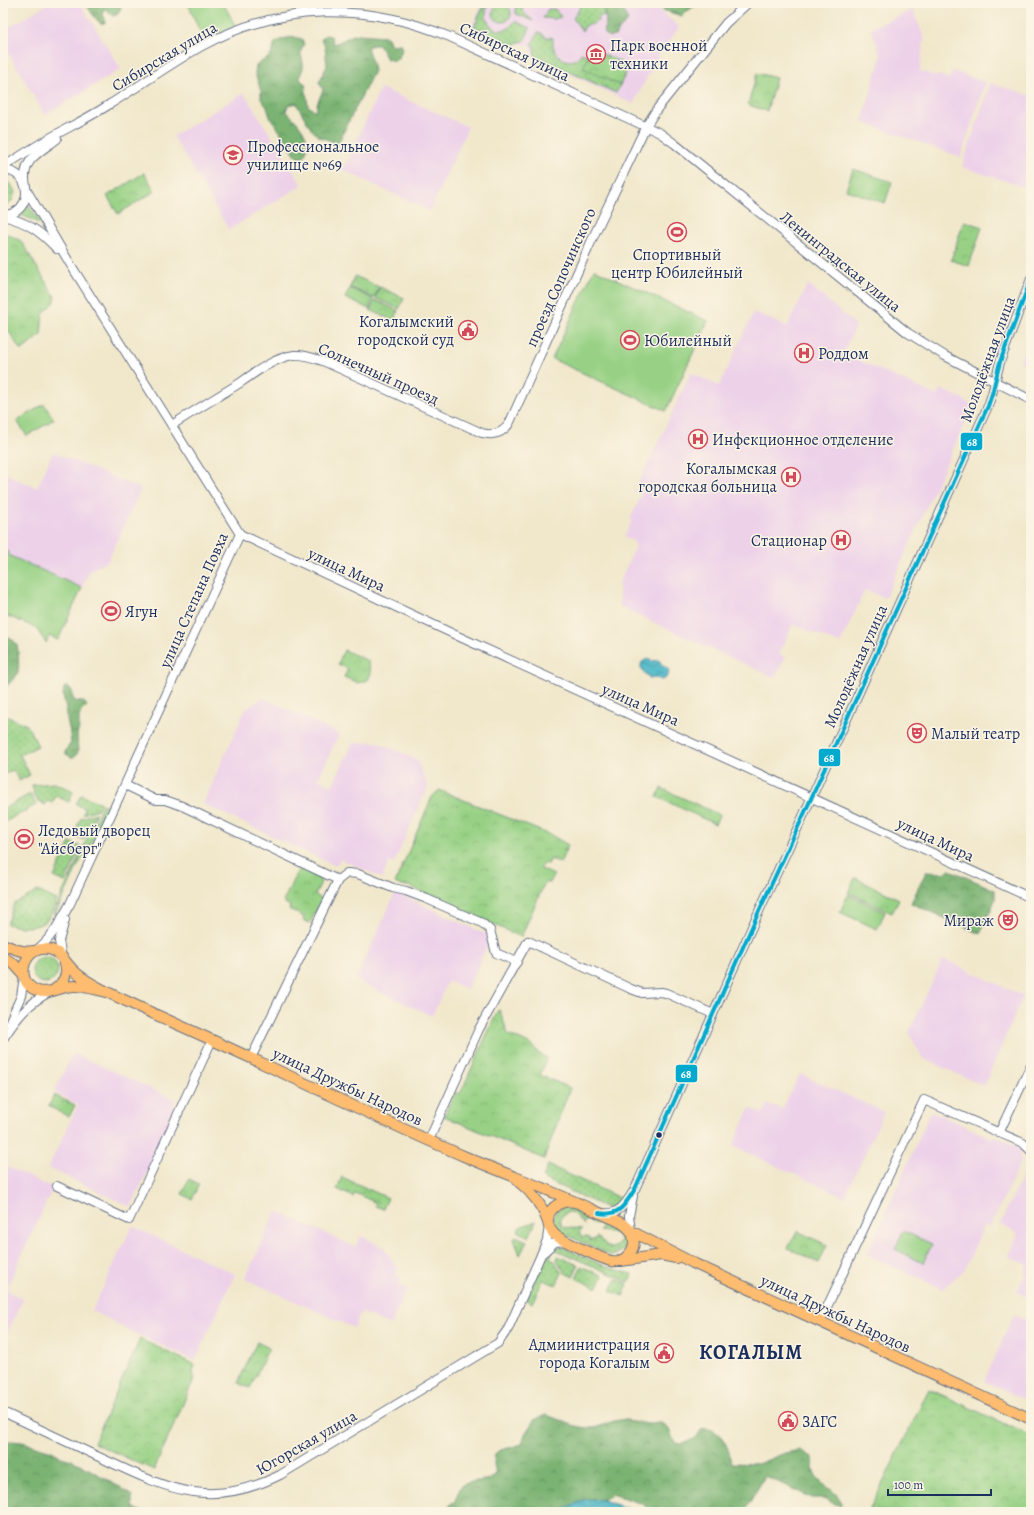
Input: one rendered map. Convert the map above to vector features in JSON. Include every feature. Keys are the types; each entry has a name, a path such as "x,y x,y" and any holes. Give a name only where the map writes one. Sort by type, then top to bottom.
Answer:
{"main road":[{"path":"3,944 20,951 27,952 50,949 57,952 79,976 107,992"},
{"path":"24,976 25,961 29,955 36,951"},
{"path":"3,957 14,964 24,976 28,984 35,990 45,992 75,986 107,992"},
{"path":"53,990 63,982 66,975 66,968 63,959"},
{"name":"улица Дружбы Народов","path":"107,992 429,1140 578,1203 623,1224 631,1231 693,1263 1031,1419"},
{"path":"512,1176 528,1189 537,1200 554,1234 566,1241 606,1259 616,1261 661,1255 693,1263"},
{"name":"улица Дружбы Народов","path":"549,1225 550,1212 557,1204 566,1201 578,1203"},
{"path":"616,1261 626,1258 632,1250 634,1240 631,1231"}],"street":[{"name":"проезд Сопочинского","path":"495,434 503,431 509,424 596,230 646,126 657,109 726,23 748,3"},
{"name":"Сибирская улица","path":"3,216 13,214 22,206 26,198 24,171 31,159 84,120 201,46 237,30 278,18 317,13 347,12 395,18 435,30 646,126"},
{"name":"Сибирская улица","path":"3,167 54,136 84,120"},
{"name":"Ленинградская улица","path":"646,126 660,132 908,333 945,356 1031,400"},
{"name":"улица Степана Повха","path":"3,170 11,171 23,180 26,188 69,262 240,534 70,904"},
{"name":"улица Степана Повха","path":"3,216 21,221 36,229 47,238 69,262"},
{"name":"Молодёжная улица","path":"635,1189 988,406 1003,355 1031,280"},
{"name":"Солнечный проезд","path":"172,425 274,363 288,356 299,355 324,361 472,429 488,434 495,434"},
{"name":"улица Мира","path":"240,534 456,635 1031,898"},
{"path":"125,785 156,800 165,800 182,806 338,880"},
{"path":"251,1058 338,880 347,873 358,874 393,888 428,899 482,923 490,930 496,953 517,962"},
{"path":"36,951 50,938 70,904"},
{"path":"63,959 60,946 60,937 70,904"},
{"path":"429,1140 479,1029 528,941 631,989 642,993 666,993 713,1014"},
{"path":"3,1038 21,996 24,976"},
{"path":"3,1038 24,1010 36,1000 53,990"},
{"path":"57,1186 129,1220 212,1040"},
{"path":"1000,1133 1031,1065"},
{"path":"820,1322 924,1100 1022,1143 1031,1150"},
{"path":"599,1213 611,1214 622,1208 635,1189"},
{"path":"631,1231 629,1216 635,1189"},
{"name":"Югорская улица","path":"3,1412 140,1476 172,1489 192,1492 220,1493 254,1487 280,1475 495,1346 502,1340 508,1330 547,1240 549,1225"},
{"path":"540,1257 551,1244 566,1241"}],"shaded area":[{"path":"49,3 80,3 121,69 45,115 3,44 3,31"},
{"name":"Парк военной техники","path":"483,3 652,3 679,27 660,53 633,104 532,56 530,46 522,43 517,44 513,48 471,28"},
{"path":"913,10 924,38 920,71 949,79 953,71 985,82 961,157 862,122 881,56 871,28"},
{"path":"990,83 1031,96 1031,189 962,167"},
{"path":"381,88 468,127 430,211 343,170"},
{"name":"Профессиональное училище №69","path":"244,93 302,185 229,230 173,136"},
{"name":"Когалымская городская больница","path":"808,284 856,325 843,353 937,396 940,389 964,399 964,401 973,405 885,598 865,590 840,644 793,624 779,654 785,657 775,678 620,607 619,583 636,546 633,541 624,537 632,520 630,519 642,494 635,491 691,373 719,386 754,312 787,327"},
{"path":"1031,329 1031,369 1026,367 1027,364 1020,362"},
{"path":"53,452 141,489 108,561 90,570 58,640 49,636 46,643 36,628 3,614 3,473 37,488"},
{"path":"263,698 339,734 318,779 332,786 353,743 377,742 417,760 428,786 394,863 389,862 382,878 340,859 336,866 203,804 245,710"},
{"path":"396,892 487,935 489,942 467,989 448,981 432,1016 355,980"},
{"path":"943,959 1023,996 984,1086 922,1058 909,1032"},
{"path":"73,1053 176,1100 172,1108 176,1109 131,1207 48,1168 78,1105 54,1092"},
{"path":"800,1074 884,1112 845,1197 733,1146 750,1108 763,1114 767,1105 772,1105 782,1109"},
{"path":"931,1111 991,1138 996,1136 1022,1148 1019,1156 1022,1159 990,1227 984,1225 965,1269 943,1289 867,1255"},
{"path":"1030,1160 1031,1298 1017,1292 1023,1278 1025,1278 1027,1265 1008,1256 1018,1234 1000,1224"},
{"path":"3,1165 53,1188 7,1287 9,1292 23,1299 3,1342"},
{"path":"276,1211 355,1247 361,1236 383,1247 398,1269 395,1275 401,1279 398,1285 407,1289 390,1325 361,1312 354,1328 245,1279"},
{"path":"132,1226 235,1274 195,1361 115,1324 114,1322 92,1311"},
{"path":"1014,1315 1031,1323 1031,1403 984,1381"}],"green space":[{"path":"85,3 119,3 121,8 115,16 113,16 106,9 102,11 106,22 101,24"},
{"path":"188,3 223,3 236,27 204,42"},
{"path":"485,3 489,3 486,14 489,24 497,30 509,28 515,21 530,28 524,41 514,45 474,27"},
{"path":"514,3 520,3 524,13 533,21 516,14 516,7"},
{"path":"582,3 602,3 605,16 603,15 598,18 599,20 584,27 582,31 573,18"},
{"path":"602,3 627,3 623,7 628,21 620,28 615,36 609,37 605,34 604,29 606,21"},
{"path":"654,3 699,3 682,16 663,10"},
{"path":"502,4 508,7 511,13 508,19 502,22 496,19 493,13 496,7"},
{"path":"548,9 555,9 561,17 555,19 543,18"},
{"path":"538,32 548,38 553,38 555,51 563,59 568,61 573,60 578,58 581,53 589,56 583,68 620,85 616,93 535,56 532,44"},
{"path":"358,34 385,36 388,38 391,45 401,44 401,53 395,61 387,59 379,45 367,47 374,71 338,146 335,149 331,141 318,136 311,129 296,103 288,105 286,111 300,126 306,138 306,151 303,158 298,158 270,117 267,107 261,99 261,91 255,73 256,66 270,56 274,44 280,40 288,38 302,39 304,44 301,52 303,67 300,79 305,84 308,106 316,111 317,104 323,90 319,82 327,66 325,46 321,40 325,35 331,36 333,44"},
{"path":"592,49 629,66 620,85 583,68"},
{"path":"757,73 776,78 767,111 748,105"},
{"path":"853,169 892,182 885,203 846,190"},
{"path":"144,173 155,191 118,214 107,196"},
{"path":"3,181 11,184 15,192 12,201 3,205"},
{"path":"28,205 40,221 39,223 21,215"},
{"path":"964,221 982,227 969,266 951,260"},
{"path":"3,232 21,241 55,297 55,302 43,314 41,335 21,351 3,322"},
{"name":"Юбилейный","path":"594,269 708,321 666,411 552,359"},
{"path":"355,276 379,287 374,298 350,287"},
{"path":"380,287 404,298 399,309 375,298"},
{"path":"350,288 373,299 369,309 345,298"},
{"path":"375,300 398,311 394,321 370,310"},
{"path":"44,404 54,419 27,436 17,421"},
{"path":"3,550 8,552 8,555 82,588 58,640 49,636 46,643 36,628 3,614"},
{"path":"3,633 16,643 19,662 17,674 3,689"},
{"path":"344,650 368,661 371,673 368,680 358,683 344,677 348,669 338,664"},
{"path":"68,686 72,691 72,696 75,701 84,702 87,706 81,712 79,717 79,728 77,735 78,751 76,756 72,758 66,754 65,751 71,743 63,695 64,688"},
{"path":"3,715 27,725 38,746 20,755 30,775 19,781 13,770 3,775"},
{"path":"54,783 72,790 73,792 69,802 56,796 52,803 47,801 44,805 40,801 38,802 33,793 32,785"},
{"path":"661,788 720,815 715,824 657,797"},
{"path":"439,790 553,836 568,845 560,863 551,859 548,864 543,863 541,869 554,875 550,883 545,882 521,937 409,886 402,886 395,883 432,797"},
{"path":"30,794 36,805 3,823 3,809"},
{"path":"81,795 101,803 98,809 83,814 85,809 76,804"},
{"path":"103,804 107,806 108,809 92,842 78,865 55,915 53,914"},
{"path":"96,813 84,840 73,835 81,818"},
{"path":"70,842 81,847 65,882 54,877"},
{"path":"300,865 314,871 321,882 315,895 322,899 310,923 303,920 304,917 289,909 290,906 283,902"},
{"path":"950,870 995,890 995,900 980,934 911,903 926,872 944,873"},
{"path":"855,878 899,899 892,913 848,893"},
{"path":"38,891 57,900 47,920 38,925 28,927 7,924 14,904"},
{"path":"848,895 885,912 877,929 840,912"},
{"path":"45,957 54,961 58,970 54,979 45,983 36,979 32,970 36,961"},
{"path":"498,1010 500,1011 508,1034 533,1046 538,1053 547,1058 540,1075 570,1088 544,1159 444,1116 455,1092 460,1094"},
{"path":"54,1095 75,1105 69,1117 49,1106"},
{"path":"548,1165 622,1199 616,1205 607,1208 544,1179 543,1178"},
{"path":"342,1177 388,1198 383,1209 375,1206 376,1203 355,1193 353,1197 337,1189"},
{"path":"189,1179 199,1184 192,1199 182,1194"},
{"path":"570,1205 623,1230 627,1240 627,1245 624,1250 615,1255 609,1255 558,1231 554,1223 555,1212","holes":["567,1212 572,1212 584,1225 583,1222 591,1219 591,1222 596,1224 599,1222 602,1230 599,1231 617,1234 620,1240 619,1244 613,1248 610,1248 596,1236 597,1238 590,1241 590,1238 584,1236 582,1238 579,1231 582,1229 565,1227 561,1223 560,1219"]},
{"path":"536,1221 529,1237 518,1231 520,1227"},
{"path":"797,1231 827,1245 819,1263 788,1248"},
{"path":"903,1231 932,1244 923,1263 895,1249"},
{"path":"516,1236 527,1241 520,1255 514,1239"},
{"path":"556,1246 562,1247 607,1267 632,1274 629,1282 552,1248"},
{"path":"550,1251 552,1252 550,1258 554,1260 562,1273 556,1285 543,1280 532,1303 526,1300"},
{"path":"558,1256 578,1265 573,1277 565,1273 557,1260"},
{"path":"581,1266 603,1276 597,1288 576,1278"},
{"path":"616,1279 628,1284 623,1296 611,1291"},
{"path":"140,1339 195,1365 193,1371 194,1379 154,1470 94,1443"},
{"path":"257,1342 269,1348 250,1388 238,1383"},
{"path":"929,1389 1031,1436 1031,1512 869,1511"},
{"path":"546,1415 584,1428 594,1428 620,1420 628,1420 646,1424 661,1423 670,1431 676,1443 682,1444 696,1438 702,1429 709,1429 715,1431 723,1439 732,1463 758,1464 785,1453 800,1450 812,1457 813,1468 819,1480 838,1496 842,1503 841,1506 820,1498 812,1498 765,1476 744,1512 654,1512 640,1503 612,1494 602,1500 593,1499 560,1512 453,1512 449,1505 455,1501 462,1485 490,1479 496,1474 494,1464 495,1454 501,1450 522,1444 525,1434 534,1420"},
{"path":"11,1441 22,1442 52,1451 61,1457 72,1460 87,1468 120,1487 132,1496 132,1507 143,1512 3,1512 3,1445"},
{"path":"199,1507 222,1512 180,1512 185,1508"},
{"path":"238,1511 248,1512 222,1512"}],"water":[{"path":"647,659 653,661 659,660 669,671 667,677 662,680 656,678 650,679 641,667 642,662"},
{"path":"587,1499 602,1500 640,1512 560,1512"}],"transit line":[{"name":"68","path":"599,1213 606,1214 617,1211 625,1204 635,1189 988,406 1000,362 1031,279"}],"place":[{"name":"Парк военной техники","path":"596,54"},
{"name":"Профессиональное училище №69","path":"233,155"},
{"name":"Спортивный центр Юбилейный","path":"677,232"},
{"name":"Когалымский городской суд","path":"468,330"},
{"name":"Юбилейный","path":"630,340"},
{"name":"Роддом","path":"804,353"},
{"name":"Инфекционное отделение","path":"698,439"},
{"name":"Когалымская городская больница","path":"791,477"},
{"name":"Стационар","path":"841,540"},
{"name":"Ягун","path":"111,611"},
{"name":"Малый театр","path":"917,733"},
{"name":"Ледовый дворец \"Айсберг\"","path":"24,839"},
{"name":"Мираж","path":"1008,920"},
{"name":"Адмиинистрация города Когалым","path":"664,1353"},
{"name":"ЗАГС","path":"788,1421"}],"district":[{"name":"КОГАЛЫМ","path":"751,1352"}]}
